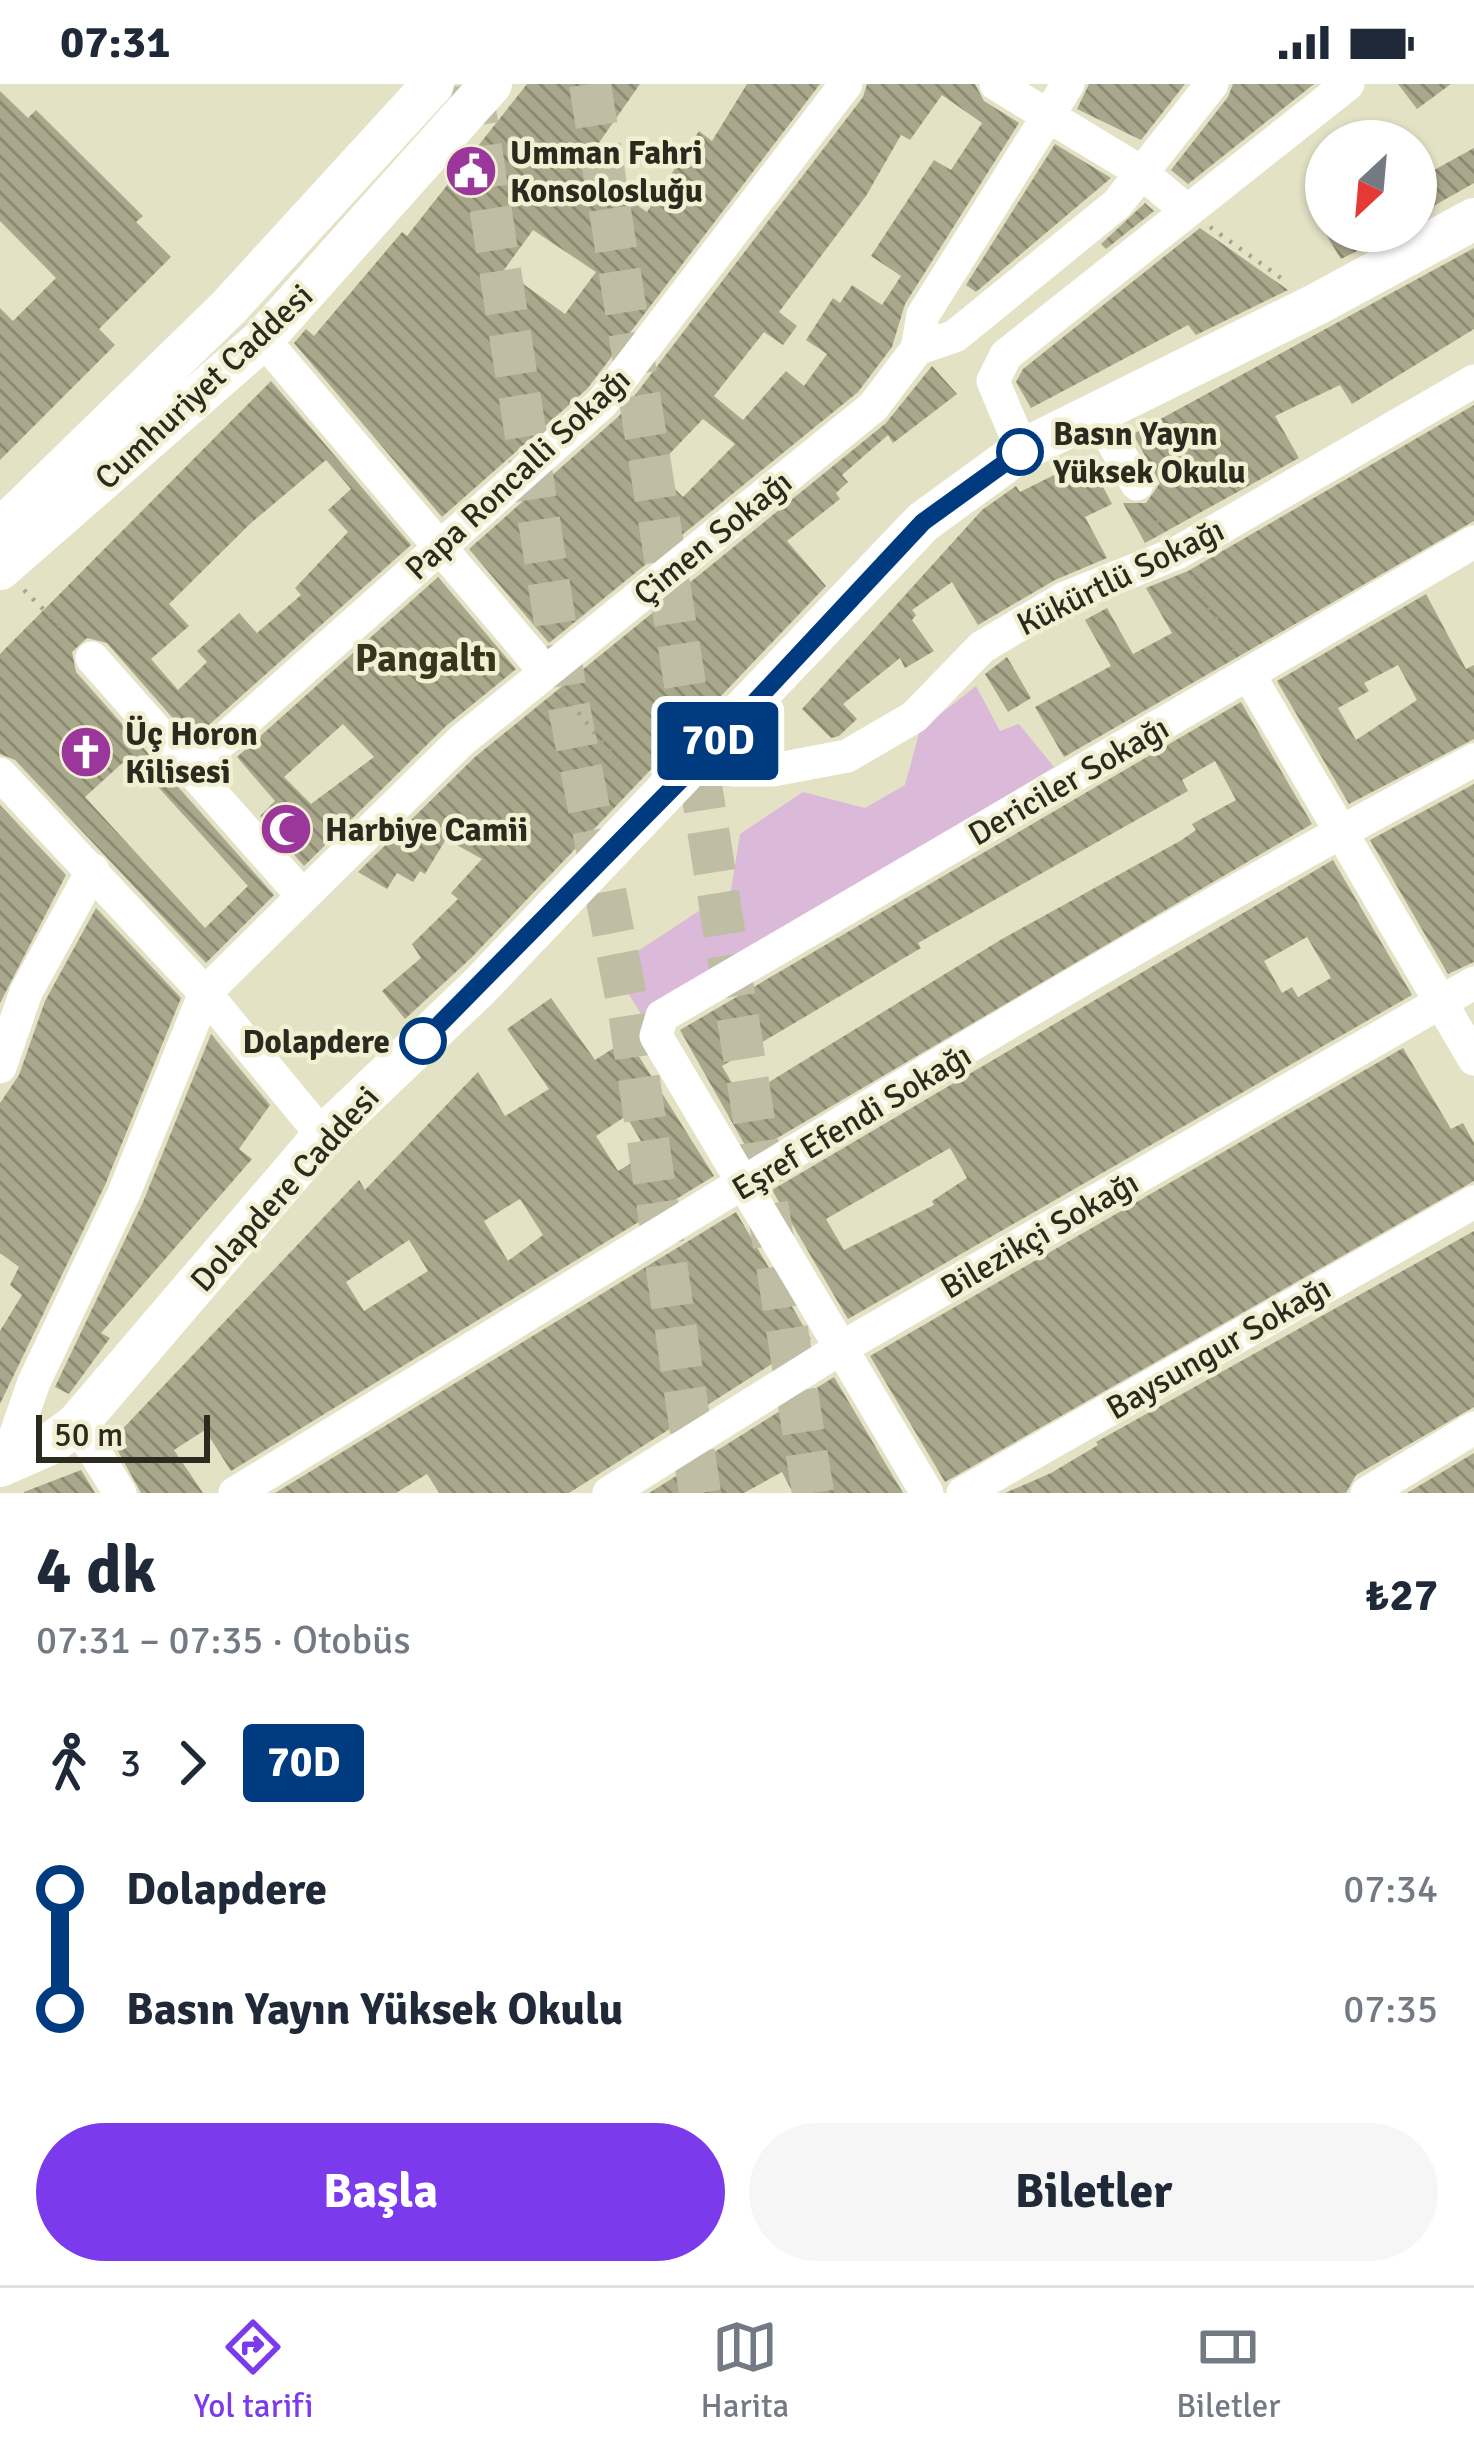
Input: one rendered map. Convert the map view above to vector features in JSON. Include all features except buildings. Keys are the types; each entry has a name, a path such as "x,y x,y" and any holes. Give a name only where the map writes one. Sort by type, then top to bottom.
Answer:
{"main road":[{"name":"Cumhuriyet Caddesi","path":"1,555 433,84"},
{"name":"Cumhuriyet Caddesi","path":"1,555 263,339 491,84"},
{"name":"Dolapdere Caddesi","path":"2,1466 50,1444 76,1424 323,1136 479,987 923,522 1022,451 1318,304 1474,219"}],"street":[{"name":"Papa Roncalli Sokağı","path":"191,769 602,403 846,84"},
{"path":"996,84 1141,172 1186,210"},
{"path":"917,349 923,315 1068,84"},
{"name":"Çimen Sokağı","path":"205,993 461,741 873,407 917,349 955,336 1117,204 1212,84"},
{"path":"1022,451 993,381 1006,355 1348,84"},
{"path":"263,339 545,671"},
{"name":"Kükürtlü Sokağı","path":"710,750 733,770 773,770 847,756 914,717 982,646 1065,598 1177,553 1474,381"},
{"path":"1097,415 1137,484"},
{"name":"Dericiler Sokağı","path":"927,1493 744,1185 659,1026 1474,542"},
{"path":"92,658 302,895"},
{"path":"1249,675 1474,1059"},
{"name":"Eşref Efendi Sokağı","path":"236,1493 1340,832 1474,760"},
{"path":"0,774 205,993 323,1136"},
{"path":"0,1067 26,992 93,870"},
{"name":"Bilezikçi Sokağı","path":"609,1493 841,1348 1474,983"},
{"path":"2,1466 34,1382 124,1192 205,993"},
{"name":"Baysungur Sokağı","path":"963,1493 1474,1202"},
{"path":"76,1424 120,1493"},
{"path":"1367,1493 1474,1428"}],"path":[{"path":"1186,210 1318,304"},
{"path":"1137,484 1249,675"},
{"path":"1,555 92,658"},
{"path":"545,671 655,805"}],"shaded area":[{"path":"976,686 1000,731 1019,724 1054,767 643,1017 612,968 731,890 740,834 803,792 865,808 905,785 920,730"}],"tunnel":[{"path":"471,84 565,687 629,1012 700,1493"},
{"path":"590,84 813,1493"}],"bus line":[{"name":"70D","path":"423,1041 710,750 923,522 1020,452"}],"place":[{"name":"Umman Fahri Konsolosluğu","path":"471,171"},
{"name":"Basın Yayın Yüksek Okulu","path":"1020,452"},
{"name":"Üç Horon Kilisesi","path":"86,752"},
{"name":"Harbiye Camii","path":"286,829"},
{"name":"Dolapdere","path":"423,1041"}],"district":[{"name":"Pangaltı","path":"426,657"}]}
